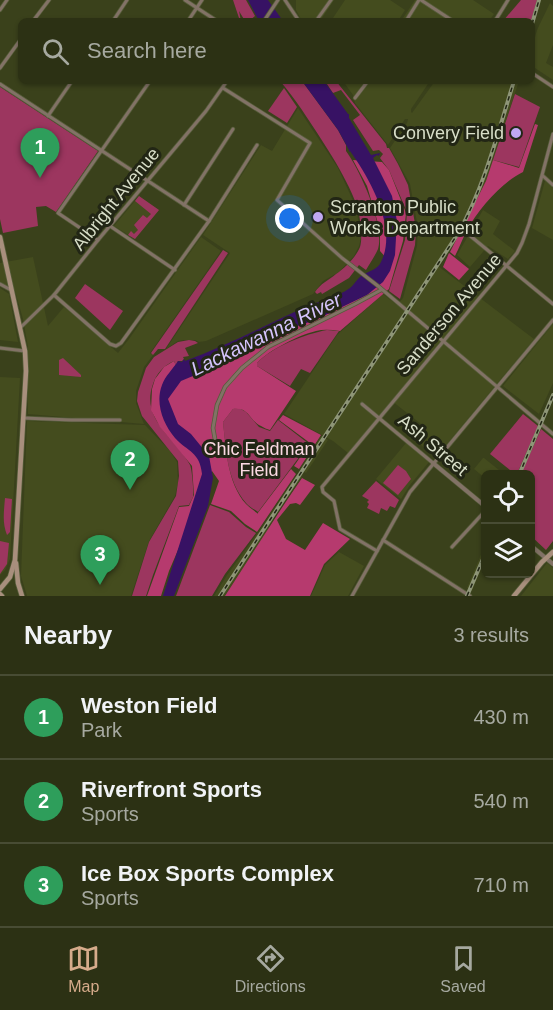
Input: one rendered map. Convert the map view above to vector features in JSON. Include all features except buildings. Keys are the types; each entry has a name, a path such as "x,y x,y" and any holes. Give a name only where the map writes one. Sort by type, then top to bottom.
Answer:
{"main road":[{"path":"0,237 25,351 26,371 14,564 1,593"},
{"path":"514,596 553,552"},
{"path":"15,554 18,583 22,596"}],"street":[{"path":"0,10 7,0"},
{"path":"35,18 49,0"},
{"path":"115,18 127,0"},
{"path":"185,0 212,18"},
{"path":"190,18 202,0"},
{"path":"285,0 297,18"},
{"path":"317,18 331,0"},
{"path":"408,18 420,0 448,18"},
{"path":"497,18 508,0"},
{"path":"266,18 277,2"},
{"path":"0,68 18,43"},
{"path":"535,75 553,87"},
{"path":"0,84 209,221"},
{"path":"48,116 70,84"},
{"path":"98,240 58,213 148,84"},
{"name":"Albright Avenue","path":"19,328 54,295 206,111 225,84"},
{"path":"355,98 366,84"},
{"path":"223,88 310,143 277,200 443,342 552,431"},
{"path":"184,205 233,129"},
{"name":"Sanderson Avenue","path":"377,551 340,529 334,501 322,491 322,487 517,253 543,176 553,134"},
{"path":"54,295 110,344 116,346 121,344 209,221 257,145"},
{"path":"543,176 553,185"},
{"path":"110,226 175,270"},
{"path":"468,234 553,304"},
{"path":"0,284 12,291"},
{"path":"218,456 213,428 217,405 225,387 242,368 268,347 355,304 380,288"},
{"path":"352,596 404,500 553,320"},
{"path":"0,348 25,351"},
{"name":"Ash Street","path":"362,404 481,504"},
{"path":"23,418 120,420"},
{"path":"452,548 481,514"},
{"path":"383,540 470,596"},
{"path":"535,548 553,564"}],"shaded area":[{"path":"296,0 334,0 322,18 300,18 296,10"},
{"path":"345,0 390,0 405,10 400,18 333,18"},
{"path":"415,0 473,0 494,14 491,18 403,18"},
{"path":"550,3 553,6 553,45 546,63 553,67 553,80 535,68 537,30"},
{"path":"345,84 428,84 411,109 412,113 433,84 518,84 486,181 461,230 438,266 534,339 436,457 411,437 421,424 392,401 348,453 333,441 284,414 337,335 383,294 397,305 403,298 417,246 418,228 410,184 390,148 408,119 405,119 388,145 355,103 353,95"},
{"path":"298,108 338,168 356,207 361,238 354,256 339,272 323,281 313,294 206,341 178,341 166,349 230,253 203,235 261,145 272,151"},
{"path":"535,124 538,125 523,172 507,182 484,205 467,230 455,256 450,252 486,181 493,160 519,168"},
{"path":"353,160 382,162 389,170 406,213 403,241 389,289 340,331 319,330 301,336 276,348 257,363 257,366 296,391 270,430 239,409 233,409 223,422 231,476 240,496 257,514 291,469 296,474 257,532 231,511 211,504 219,481 212,471 169,571 161,596 147,596 179,507 189,506 194,495 192,466 160,427 151,410 155,379 164,367 174,361 176,366 250,346 327,311 388,260 380,251 380,230 367,186"},
{"path":"545,181 553,188 553,240 532,228"},
{"path":"139,196 159,210 135,239 114,226"},
{"path":"483,210 500,221 493,234 515,251 508,259 488,246 470,267 457,255"},
{"path":"201,237 221,251 150,353 153,355 144,367 136,391 136,403 144,424 28,414 28,347 23,319 15,291 0,282 0,263 33,257 48,326 64,307 118,353"},
{"path":"449,253 469,269 459,280 443,267"},
{"path":"0,288 9,294 18,342 0,340"},
{"path":"553,324 553,383 539,414 503,386"},
{"path":"0,377 20,378 10,559 0,575"},
{"path":"283,415 321,435 299,469 294,466 310,443 279,420"},
{"path":"27,421 145,425 170,451 177,462 178,483 175,496 149,541 131,596 27,596 21,576"},
{"path":"321,436 328,440 306,473 300,469"},
{"path":"406,443 429,462 401,499 376,479"},
{"path":"484,458 499,470 481,470 481,475 474,469"},
{"path":"297,474 302,477 225,596 214,596 227,575"},
{"path":"302,478 315,485 300,505 290,504 277,520 286,539 305,550 323,523 350,539 324,564 310,596 225,596 273,522"},
{"path":"339,552 364,566 348,596 311,596 325,565"},
{"path":"481,555 481,569 472,591 467,588"},
{"path":"547,563 553,568 553,596 521,596"}],"green space":[{"path":"233,0 246,0 255,16 243,18 239,11 239,18"},
{"path":"521,0 537,0 532,18 506,18"},
{"path":"283,84 304,84 338,130 370,198 378,226 378,249 366,270 359,265 349,278 322,294 315,292 356,255 360,247 359,215 352,194 332,156"},
{"path":"327,84 338,84 389,148 408,185 416,229 415,245 400,299 389,291 405,240 407,212 389,170 380,158 383,154 379,150 373,151 353,120 360,115 341,90 333,93"},
{"path":"0,87 98,151 56,212 46,206 36,207 38,226 3,233 0,219"},
{"path":"284,88 297,107 287,123 268,111"},
{"name":"Convery Field","path":"515,94 540,107 519,167 493,160"},
{"path":"139,196 159,210 135,239 128,235 131,231 134,234 138,230 134,225 143,215 147,218 151,214 135,201"},
{"path":"223,250 228,253 165,349 158,349 153,355 151,353"},
{"path":"85,284 123,311 110,330 75,298"},
{"path":"327,330 339,331 310,373 301,369 290,386 257,366 263,357 280,347 299,338"},
{"path":"189,340 198,343 185,348 189,356 183,357 184,359 178,361 176,366 174,361 160,371 154,380 150,397 155,418 190,465 193,497 189,505 179,506 146,596 132,596 149,542 176,496 179,476 178,461 142,416 137,401 138,392 146,368 154,357 178,342"},
{"path":"63,358 81,377 59,375 59,360"},
{"name":"Chic Feldman Field","path":"239,408 246,412 259,427 270,431 278,420 309,444 258,512 247,504 240,494 228,465 223,422 233,409"},
{"path":"523,414 538,426 519,470 510,470 490,454"},
{"path":"541,429 553,439 553,541 546,550 535,540 535,470 523,470"},
{"path":"398,465 411,479 398,495 383,483"},
{"path":"376,481 399,500 395,508 390,506 387,511 381,508 379,514 367,508 369,500 362,496"},
{"path":"5,498 12,499 10,532 7,535 4,521"},
{"path":"210,505 229,512 256,533 225,574 212,596 176,596"},
{"path":"0,541 9,543 7,564 0,574"}],"water":[{"path":"248,0 268,0 281,18 257,18"},
{"name":"Lackawanna River","path":"304,84 326,84 349,114 349,118 371,155 380,153 379,156 373,158 392,196 397,221 395,255 390,271 383,282 367,295 315,320 268,336 224,363 181,381 168,399 178,424 191,434 209,456 213,478 208,506 174,596 163,596 202,474 199,461 175,438 161,413 159,399 165,379 178,361 182,362 184,359 185,361 215,349 303,308 333,297 352,286 361,276 381,262 385,249 384,219 366,175 349,152 338,130"}],"railway":[{"path":"534,18 539,0"},
{"path":"220,596 459,232 484,177 513,84"},
{"path":"521,470 553,395"},
{"path":"467,596 481,564"}],"place":[{"name":"Convery Field","path":"516,133"},
{"name":"Weston Field","path":"40,178"},
{"name":"Scranton Public Works Department","path":"318,217"},
{"name":"Riverfront Sports","path":"130,490"},
{"name":"Ice Box Sports Complex","path":"100,585"}]}
